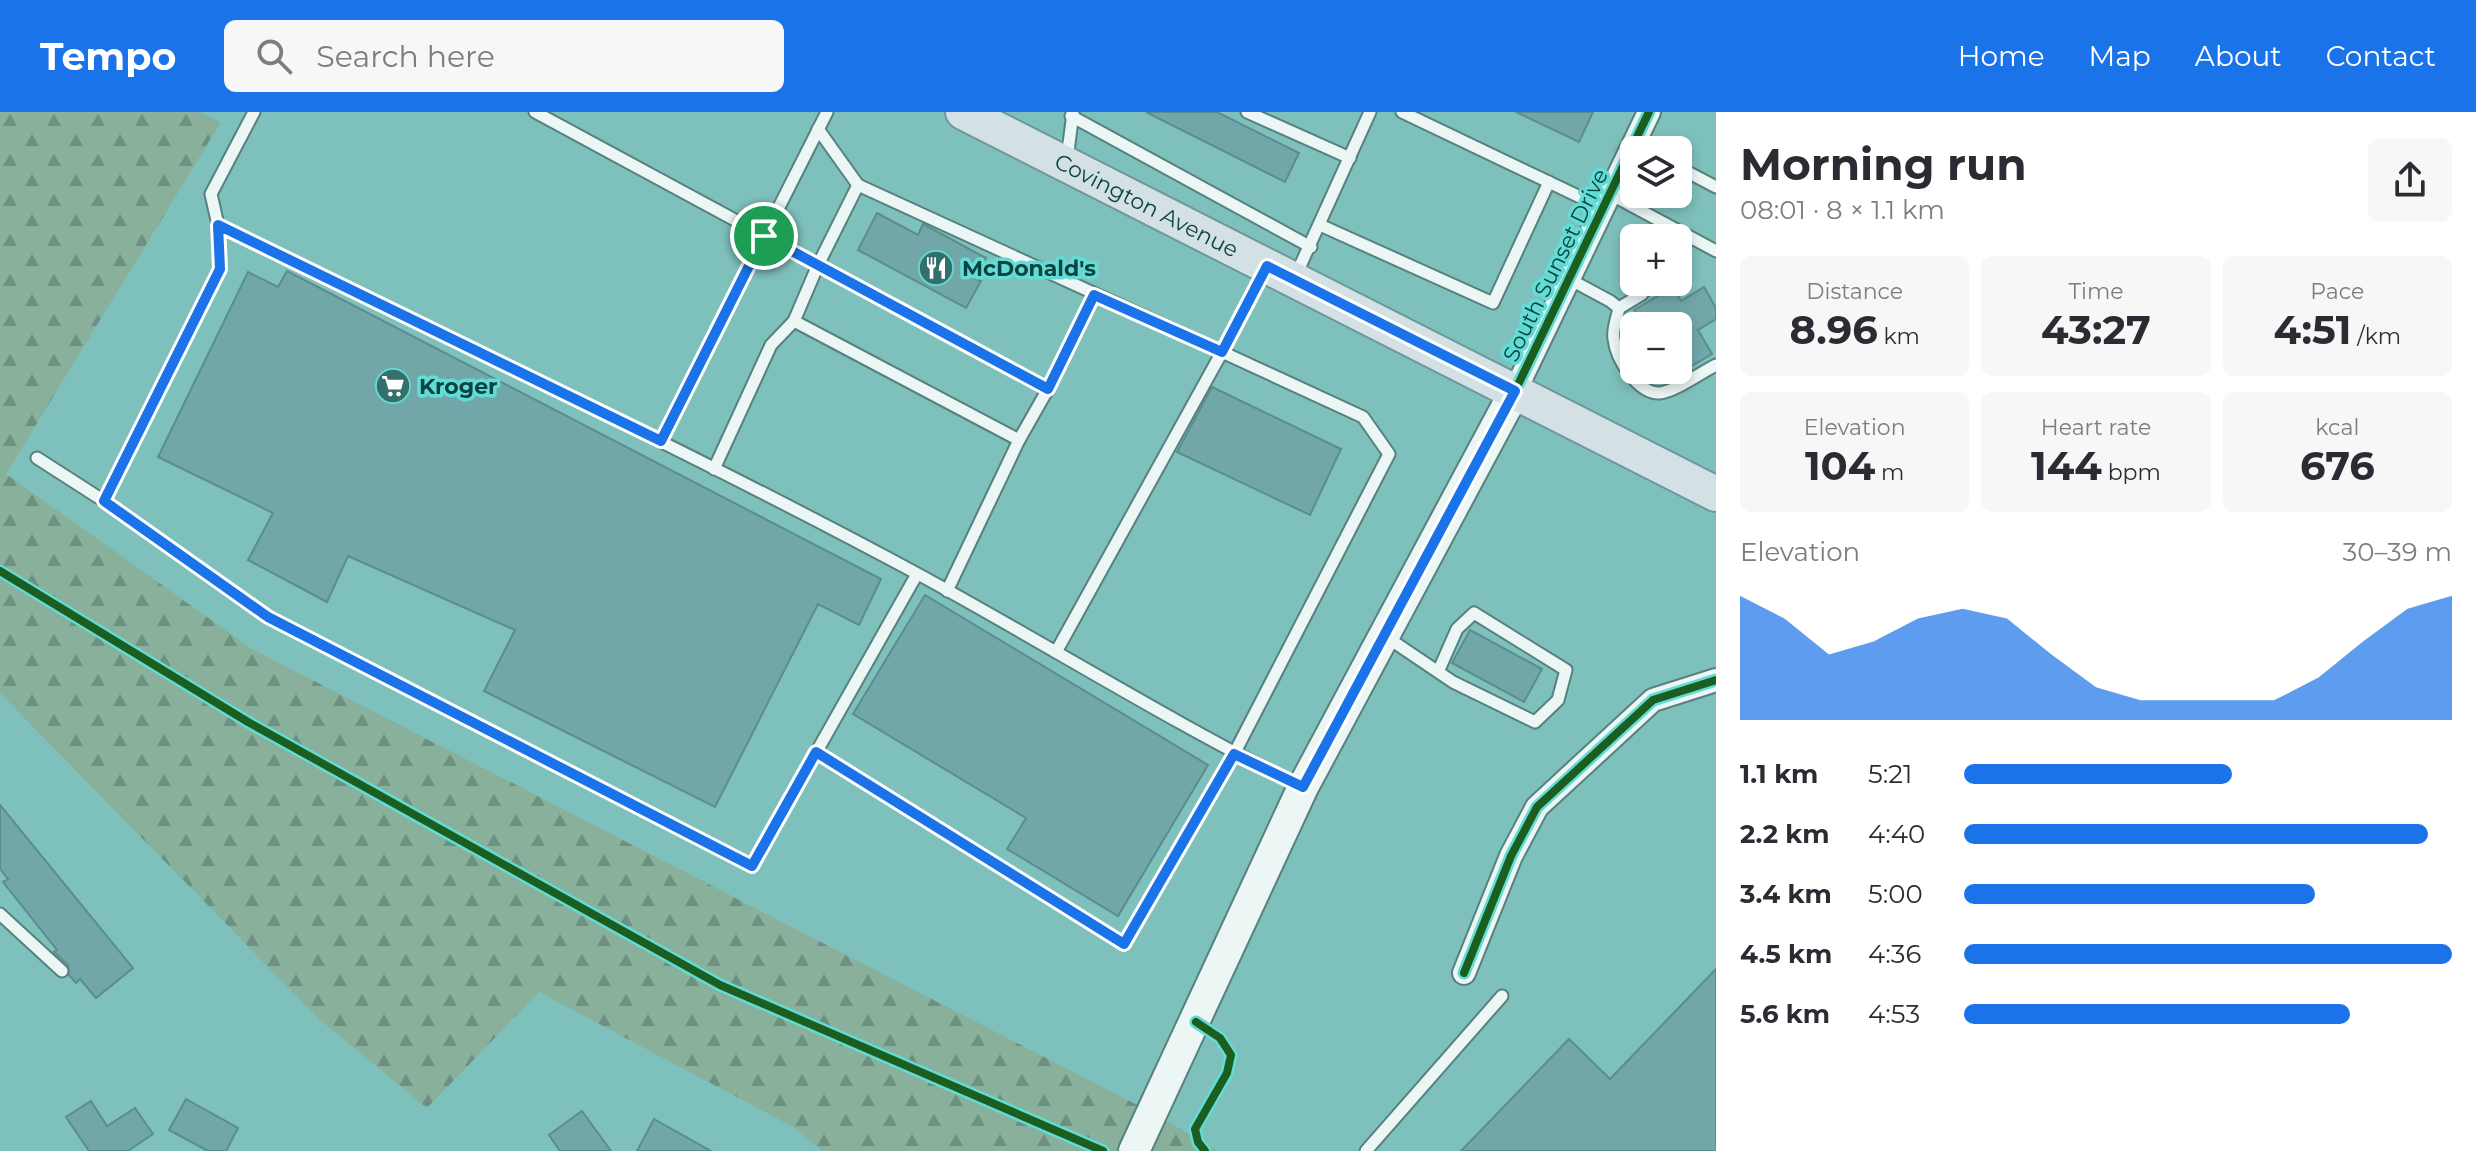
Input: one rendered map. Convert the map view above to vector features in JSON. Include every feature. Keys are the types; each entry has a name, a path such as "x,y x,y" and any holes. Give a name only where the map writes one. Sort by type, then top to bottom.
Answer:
{"main road":[{"name":"Covington Avenue","path":"963,112 1716,494"},
{"path":"1134,1151 1303,787 1515,391"}],"street":[{"name":"South Sunset Drive","path":"1642,136 1649,112"},
{"name":"South Sunset Drive","path":"1515,391 1606,201 1620,178"},
{"path":"1464,973 1511,856 1537,807 1653,700 1716,680"}],"lane":[{"path":"104,501 220,269 218,225 211,194 254,112"},
{"path":"535,112 1048,389"},
{"path":"661,441 827,112"},
{"path":"1247,112 1350,158"},
{"path":"1056,652 1222,352 1280,273 1311,247 1370,112"},
{"path":"1402,112 1549,182 1606,201 1653,224"},
{"path":"1066,164 1072,114 1311,247"},
{"path":"816,752 1124,944 1234,754 1389,454 1363,417 858,185 818,129"},
{"path":"1692,174 1716,187"},
{"path":"1320,225 1493,303 1549,182"},
{"path":"714,469 771,345 794,321 858,185"},
{"path":"218,225 661,441 917,574 1234,754 1303,787"},
{"path":"1692,242 1716,251"},
{"path":"1569,279 1619,308"},
{"path":"947,591 1019,440 1094,295"},
{"path":"1639,296 1619,308 1613,336 1617,354 1632,376 1650,392 1663,393 1716,365"},
{"path":"794,321 1019,440"},
{"path":"37,458 104,501 268,617 752,866 917,574"},
{"path":"1384,636 1438,672 1453,682 1535,722 1558,700 1566,670 1474,613 1457,629 1438,672"},
{"path":"0,914 62,971"},
{"path":"1366,1151 1502,996"}],"green space":[{"path":"0,112 200,112 221,122 6,474 252,649 1153,1113 1218,1151 822,1151 797,1129 539,992 427,1108 319,1019 0,693"}],"building":[{"path":"1146,112 1217,112 1299,153 1285,182"},
{"path":"1516,112 1593,112 1579,142"},
{"name":"McDonald's","path":"877,213 918,235 923,224 986,258 975,278 981,281 966,308 858,250"},
{"path":"287,271 881,579 859,625 818,604 715,807 484,691 515,630 348,556 327,602 248,560 273,513 158,457 248,272 278,287"},
{"path":"1704,287 1716,308 1716,319 1698,330 1712,354 1692,366 1692,312 1634,310 1658,296 1678,296 1681,301"},
{"path":"1212,387 1341,449 1310,515 1177,452"},
{"path":"925,595 1208,765 1118,916 1007,849 1026,818 853,714"},
{"path":"1470,630 1542,669 1524,702 1452,663"},
{"path":"0,805 133,968 96,998 80,979 76,983 69,975 68,965 54,952 57,950 3,882 8,879 0,869"},
{"path":"1716,969 1716,1151 1461,1151 1569,1039 1610,1079"},
{"path":"186,1099 238,1128 226,1151 208,1151 169,1130"},
{"path":"91,1101 107,1126 135,1108 153,1134 128,1151 89,1151 66,1117"},
{"path":"582,1111 611,1151 560,1151 549,1135"},
{"path":"654,1119 711,1151 637,1151"}],"cycle path":[{"path":"1515,391 1649,112"},
{"path":"0,571 248,722 720,985 1103,1151"},
{"path":"1464,973 1511,856 1537,807 1653,700 1716,680"},
{"path":"1196,1022 1220,1038 1231,1055 1227,1073 1195,1129 1198,1142 1205,1151"}],"place":[{"name":"McDonald's","path":"936,268"},
{"name":"Kroger","path":"393,386"}],"route":[{"path":"218,225 661,441 764,236 1048,389 1094,295 1222,352 1267,266 1515,391 1303,787 1234,754 1124,944 816,752 752,866 268,617 104,501 220,269 218,225"}]}
